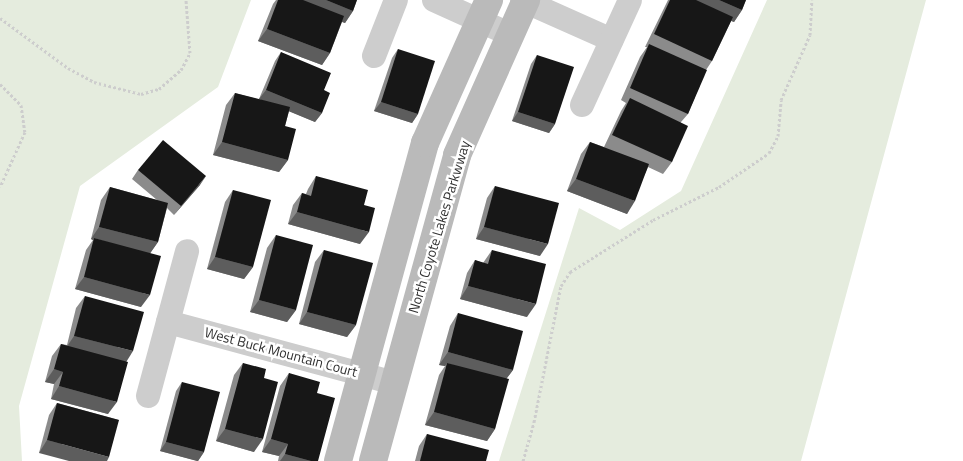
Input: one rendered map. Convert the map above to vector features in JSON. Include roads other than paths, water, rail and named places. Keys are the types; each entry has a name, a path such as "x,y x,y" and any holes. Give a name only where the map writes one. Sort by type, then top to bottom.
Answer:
{"street":[{"path":"374,56 396,0"},
{"path":"434,0 484,10 511,35"},
{"path":"582,105 630,0"},
{"path":"524,1 612,40"},
{"name":"North Coyote Lakes Parkwway","path":"373,461 457,155 511,35 524,1"},
{"path":"338,461 425,143 484,10"},
{"path":"148,396 187,251"},
{"name":"West Buck Mountain Court","path":"168,322 394,383"}]}
